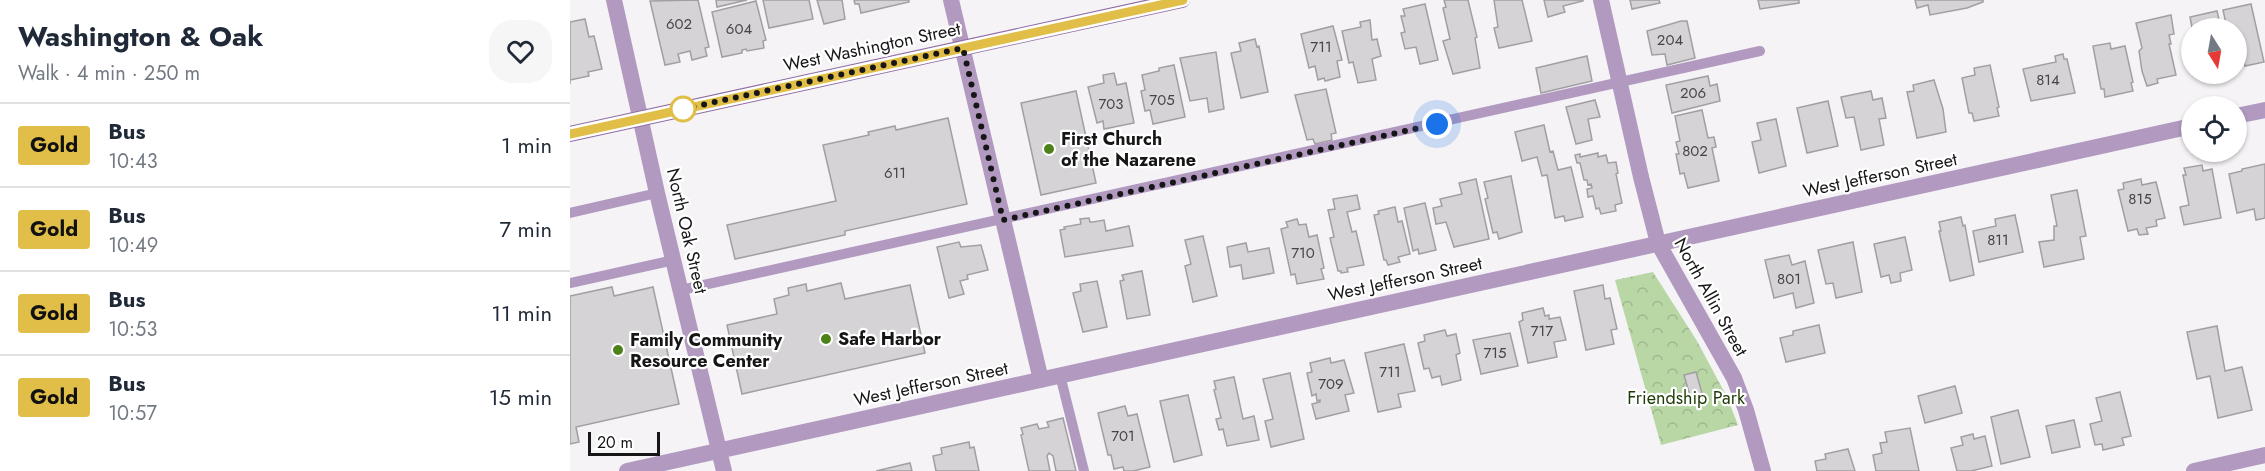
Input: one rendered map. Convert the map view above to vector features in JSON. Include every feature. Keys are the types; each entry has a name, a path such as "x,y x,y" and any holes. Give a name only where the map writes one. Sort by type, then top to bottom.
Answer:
{"main road":[{"name":"West Washington Street","path":"570,134 1182,0"}],"street":[{"name":"North Oak Street","path":"614,0 657,193 724,471"},
{"path":"951,0 1041,380"},
{"name":"North Allin Street","path":"1601,0 1658,243 1734,378 1746,410 1763,471"},
{"path":"2247,114 2265,110"},
{"name":"West Jefferson Street","path":"627,471 2181,128"},
{"path":"2194,471 2265,455"}],"lane":[{"path":"681,290 1760,51"},
{"path":"570,213 657,193"},
{"path":"570,283 674,260"},
{"path":"1060,375 1084,471"}],"green space":[{"name":"Friendship Park","path":"1653,272 1697,341 1727,397 1738,425 1661,445 1615,280"}],"building":[{"path":"698,0 709,47 705,48 707,56 692,60 690,51 678,54 680,62 665,65 650,1"},
{"path":"716,0 747,0 717,7"},
{"path":"763,0 809,0 813,19 769,28"},
{"path":"817,0 842,0 845,19 824,24"},
{"path":"854,0 909,0 909,2 861,13 859,4 855,4"},
{"path":"1444,0 1468,0 1477,37 1475,38 1480,68 1453,74 1443,41 1450,39 1443,8 1446,7"},
{"path":"1494,0 1522,0 1532,41 1499,48 1494,28 1498,27"},
{"path":"1544,0 1583,1 1563,6 1565,12 1548,17"},
{"path":"1630,0 1659,0 1660,3 1632,9"},
{"path":"1758,0 1799,0 1799,3 1760,9"},
{"path":"1915,0 1983,0 1983,2 1967,8 1930,15 1928,5 1917,8"},
{"path":"756,1 766,40 763,41 764,48 747,51 746,49 742,50 742,53 722,57 712,12"},
{"path":"1425,4 1438,60 1420,64 1416,47 1405,49 1401,33 1405,32 1401,16 1405,16 1403,9"},
{"path":"2251,4 2264,62 2247,66 2247,18 2225,18 2223,10"},
{"path":"2217,11 2219,18 2190,18"},
{"path":"2171,15 2174,34 2169,35 2171,44 2169,44 2176,75 2157,79 2158,83 2147,86 2142,71 2139,51 2142,48 2136,23"},
{"path":"585,19 589,37 594,36 602,69 588,72 589,76 570,80 570,22"},
{"path":"1370,20 1372,40 1377,39 1381,56 1372,59 1376,80 1358,83 1353,62 1349,63 1342,31 1361,27 1360,22"},
{"path":"1687,21 1695,58 1667,65 1665,54 1652,55 1647,31"},
{"path":"1333,26 1342,60 1337,61 1340,77 1325,81 1324,78 1318,80 1315,66 1309,68 1301,34"},
{"path":"1255,39 1257,47 1259,46 1268,92 1241,98 1231,53 1241,51 1239,43"},
{"path":"2110,43 2111,49 2125,46 2133,91 2105,97 2104,89 2101,89 2093,46"},
{"path":"1216,52 1224,109 1209,112 1207,98 1190,101 1180,58"},
{"path":"2063,54 2064,59 2067,59 2075,93 2031,101 2023,69 2056,62 2055,56"},
{"path":"1587,56 1592,81 1541,93 1536,68"},
{"path":"1174,65 1185,117 1153,124 1150,110 1145,111 1141,91 1145,90 1142,75"},
{"path":"1990,65 1999,116 1974,121 1972,113 1969,113 1962,78 1975,75 1974,68"},
{"path":"1114,73 1117,85 1126,83 1134,123 1104,129 1103,121 1097,123 1088,87 1104,83 1103,75"},
{"path":"1708,76 1710,86 1717,84 1720,101 1672,113 1666,85"},
{"path":"1934,80 1943,109 1946,132 1917,138 1907,92 1914,91 1913,85"},
{"path":"1326,89 1336,133 1331,134 1332,140 1315,144 1313,139 1307,140 1295,95"},
{"path":"1076,91 1096,183 1041,195 1021,103"},
{"path":"1871,91 1873,100 1882,98 1886,118 1879,119 1884,145 1861,150 1854,117 1846,118 1841,97"},
{"path":"1595,100 1600,117 1588,119 1592,140 1576,144 1566,107"},
{"path":"1828,101 1838,146 1807,153 1797,108"},
{"path":"1702,110 1708,138 1714,137 1716,147 1712,148 1719,181 1688,188 1684,173 1680,174 1676,154 1679,154 1676,142 1680,141 1675,116"},
{"path":"948,118 967,204 845,231 845,235 735,259 727,225 836,201 823,145 869,135 868,132 895,126 896,130"},
{"path":"1776,119 1786,166 1759,173 1752,142 1761,140 1757,123"},
{"path":"1544,125 1550,152 1553,151 1558,170 1571,167 1583,217 1565,221 1564,216 1555,218 1547,175 1542,176 1537,157 1522,161 1515,132"},
{"path":"1598,153 1598,157 1606,155 1608,163 1616,162 1622,203 1615,205 1616,211 1601,214 1599,208 1596,209 1593,196 1588,197 1587,189 1592,188 1591,184 1588,185 1587,180 1584,180 1580,163 1577,163 1575,155 1580,154 1580,157"},
{"path":"2265,164 2265,218 2256,220 2254,209 2237,213 2229,174"},
{"path":"2202,165 2203,171 2212,169 2221,218 2184,225 2180,207 2189,205 2183,175 2186,175 2184,168"},
{"path":"1511,176 1522,232 1499,239 1497,232 1493,233 1485,199 1488,198 1484,182"},
{"path":"1476,179 1489,239 1454,247 1446,222 1436,224 1433,208 1442,206 1440,199 1462,194 1459,183"},
{"path":"2141,179 2142,185 2156,182 2165,218 2156,220 2157,226 2146,228 2148,234 2139,235 2137,229 2128,231 2118,190 2124,189 2123,183"},
{"path":"2077,190 2086,236 2080,237 2084,259 2044,267 2039,242 2054,240 2054,226 2057,226 2051,195"},
{"path":"1357,195 1360,209 1347,212 1352,232 1356,231 1364,265 1347,268 1348,272 1341,273 1338,271 1330,238 1334,237 1328,210 1335,209 1333,199"},
{"path":"1425,203 1436,250 1419,254 1418,249 1413,251 1404,208"},
{"path":"1395,207 1398,222 1402,221 1410,254 1398,257 1400,262 1388,265 1384,260 1374,215 1379,214 1378,211"},
{"path":"2015,215 2023,252 1979,262 1973,231 1996,226 1995,219"},
{"path":"1961,217 1963,226 1965,225 1974,275 1950,281 1939,222"},
{"path":"1089,218 1090,222 1104,220 1106,231 1129,226 1133,246 1065,257 1060,230 1081,224 1080,219"},
{"path":"1297,219 1299,225 1306,224 1309,237 1317,235 1324,279 1297,284 1295,274 1291,275 1281,229 1288,227 1286,222"},
{"path":"1203,236 1217,296 1193,302 1185,266 1191,264 1185,240"},
{"path":"1905,237 1912,270 1900,273 1901,281 1891,283 1889,275 1881,277 1874,244"},
{"path":"959,242 961,247 981,245 988,270 967,275 968,279 960,281 964,294 949,298 937,247"},
{"path":"1853,242 1862,292 1836,298 1833,283 1826,284 1818,250"},
{"path":"1246,243 1248,252 1269,248 1274,273 1243,279 1241,265 1230,267 1227,247"},
{"path":"1789,255 1792,265 1805,261 1814,303 1796,308 1793,293 1774,298 1765,260"},
{"path":"1142,271 1150,315 1127,319 1120,281 1124,280 1122,275"},
{"path":"1097,281 1107,327 1083,332 1073,293 1081,291 1080,284"},
{"name":"Safe Harbor","path":"841,283 845,299 910,285 925,353 742,394 727,325 777,314 774,299 789,295 788,288 806,284 807,291"},
{"path":"1603,285 1605,299 1610,298 1617,329 1611,330 1614,344 1586,350 1574,291"},
{"name":"Family Community Resource Center","path":"612,287 614,296 653,287 679,404 576,427 579,442 570,444 570,296"},
{"path":"1543,308 1545,316 1549,315 1549,319 1560,317 1566,340 1554,342 1557,357 1528,363 1519,322 1523,320 1522,313"},
{"path":"1819,325 1825,353 1786,362 1780,338 1793,335 1793,331"},
{"path":"2217,326 2225,371 2242,367 2252,410 2218,418 2210,376 2197,379 2187,332"},
{"path":"1445,330 1447,336 1456,334 1460,353 1456,355 1461,380 1442,385 1440,376 1432,378 1429,368 1424,369 1418,343 1425,341 1424,335"},
{"path":"1510,333 1518,366 1481,374 1473,340"},
{"path":"1404,344 1415,391 1398,394 1401,407 1378,412 1365,353"},
{"path":"1330,358 1331,363 1344,360 1354,393 1345,395 1349,411 1316,419 1312,404 1320,400 1317,401 1316,394 1312,396 1307,373 1312,372 1310,363"},
{"path":"1696,372 1702,393 1690,396 1684,375"},
{"path":"1290,373 1304,439 1271,447 1265,421 1273,419 1263,379"},
{"path":"1234,377 1243,419 1254,416 1259,440 1227,446 1223,429 1219,430 1216,419 1221,418 1214,381"},
{"path":"1955,386 1962,413 1925,423 1918,396"},
{"path":"2120,392 2131,436 2122,438 2124,445 2103,450 2102,444 2095,445 2090,424 2102,421 2096,398"},
{"path":"1188,395 1202,455 1174,462 1160,401"},
{"path":"1125,406 1128,416 1137,414 1150,467 1133,471 1124,471 1123,467 1114,469 1111,455 1108,455 1098,413"},
{"path":"2018,410 2030,457 2001,464 1991,417"},
{"path":"1063,418 1076,471 1056,471 1053,456 1049,453 1047,456 1050,471 1029,471 1021,428 1037,424 1039,429 1049,427 1047,422"},
{"path":"2074,420 2080,447 2052,453 2046,426"},
{"path":"1910,428 1919,471 1876,471 1873,455 1882,453 1880,443 1887,442 1885,432"},
{"path":"1973,434 1974,439 1985,436 1992,466 1971,471 1957,471 1951,448 1963,445 1961,437"},
{"path":"969,442 970,448 974,447 979,471 936,471 933,456 942,454 941,448"},
{"path":"1848,449 1855,471 1817,471 1815,461 1826,459 1825,454"},
{"path":"910,463 912,471 876,471"}],"bus line":[{"name":"Gold","path":"570,134 1183,0"}],"place":[{"name":"First Church of the Nazarene","path":"1049,149"},
{"name":"Safe Harbor","path":"826,339"},
{"name":"Family Community Resource Center","path":"618,350"}],"route":[{"path":"683,109 963,48 1003,220 1437,124"}]}
